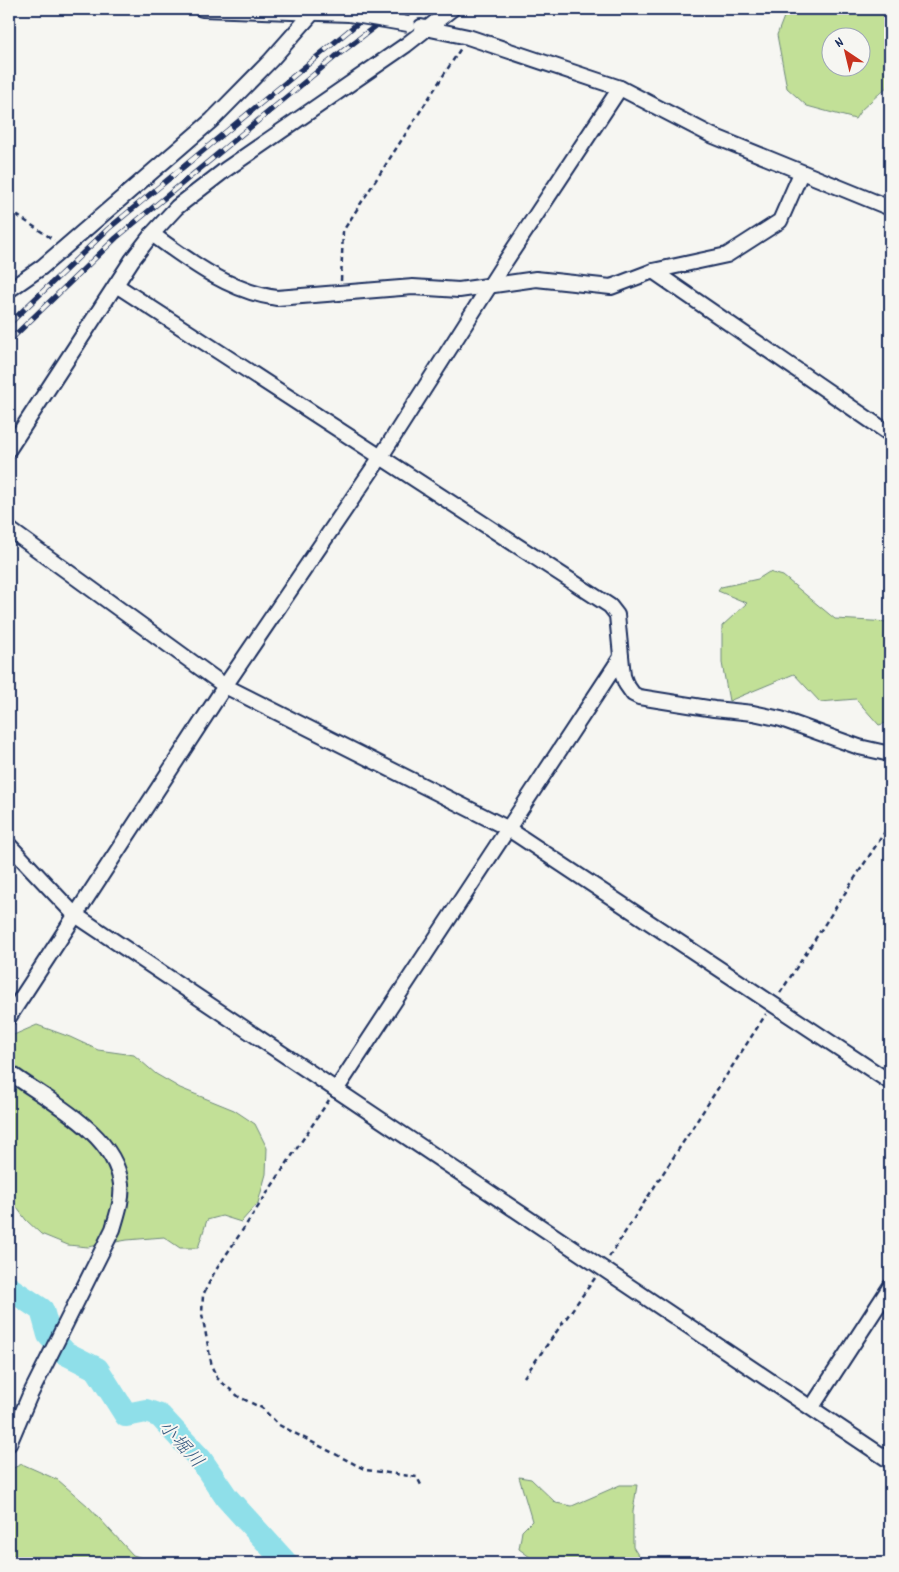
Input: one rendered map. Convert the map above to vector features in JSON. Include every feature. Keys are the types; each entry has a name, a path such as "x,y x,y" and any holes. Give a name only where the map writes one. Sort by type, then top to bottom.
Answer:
{"street":[{"path":"202,9 278,12 314,10 408,24 468,37 620,88 711,135 890,208"},
{"path":"9,449 116,285 152,234 177,207 226,170 406,45 452,9"},
{"path":"9,290 42,268 212,120 271,60 314,10"},
{"path":"9,1017 74,914 225,686 380,458 488,287 620,88"},
{"path":"152,234 202,270 263,296 277,298 414,287 459,290 536,279 611,288 653,271 727,256 780,221 802,173"},
{"path":"653,271 890,434"},
{"path":"116,285 610,606 617,615 626,684 633,694 640,697 753,713 781,719 859,747 890,754"},
{"path":"9,529 225,686 507,828 890,1082"},
{"path":"336,1090 621,657"},
{"path":"9,845 74,914 890,1461"},
{"path":"9,1072 63,1108 100,1142 114,1164 121,1184 120,1204 113,1230 29,1397 9,1444"},
{"path":"812,1407 890,1287"}],"path":[{"path":"340,292 343,232 468,37"},
{"path":"9,210 66,247"},
{"path":"524,1377 601,1269 890,824"},
{"path":"336,1090 214,1273 203,1295 202,1314 212,1367 217,1378 239,1397 262,1408 279,1425 366,1470 417,1477 422,1487"}],"green space":[{"path":"787,9 890,9 890,84 861,110 855,119 807,106 787,88 777,35"},
{"path":"769,572 783,576 835,619 890,622 890,722 879,725 856,699 820,702 794,674 729,701 722,663 722,626 747,603 718,591 721,587 758,579"},
{"path":"37,1025 98,1050 134,1055 156,1074 180,1088 234,1110 255,1124 267,1148 266,1174 258,1203 241,1222 222,1216 207,1220 198,1248 180,1248 164,1237 127,1240 88,1247 68,1245 41,1234 26,1220 9,1197 9,1037"},
{"path":"22,1464 58,1480 88,1506 133,1555 159,1563 9,1563 9,1470"},
{"path":"519,1477 531,1479 556,1503 572,1506 620,1485 637,1485 633,1511 633,1547 643,1563 538,1563 519,1549 522,1531 532,1521"}],"waterway":[{"name":"小堀川","path":"9,1288 42,1310 49,1335 65,1353 97,1369 126,1415 146,1411 160,1416 201,1460 227,1498 286,1563"}],"railway":[{"path":"9,324 108,229 375,9"},
{"path":"9,341 116,238 335,57 398,9"}]}
